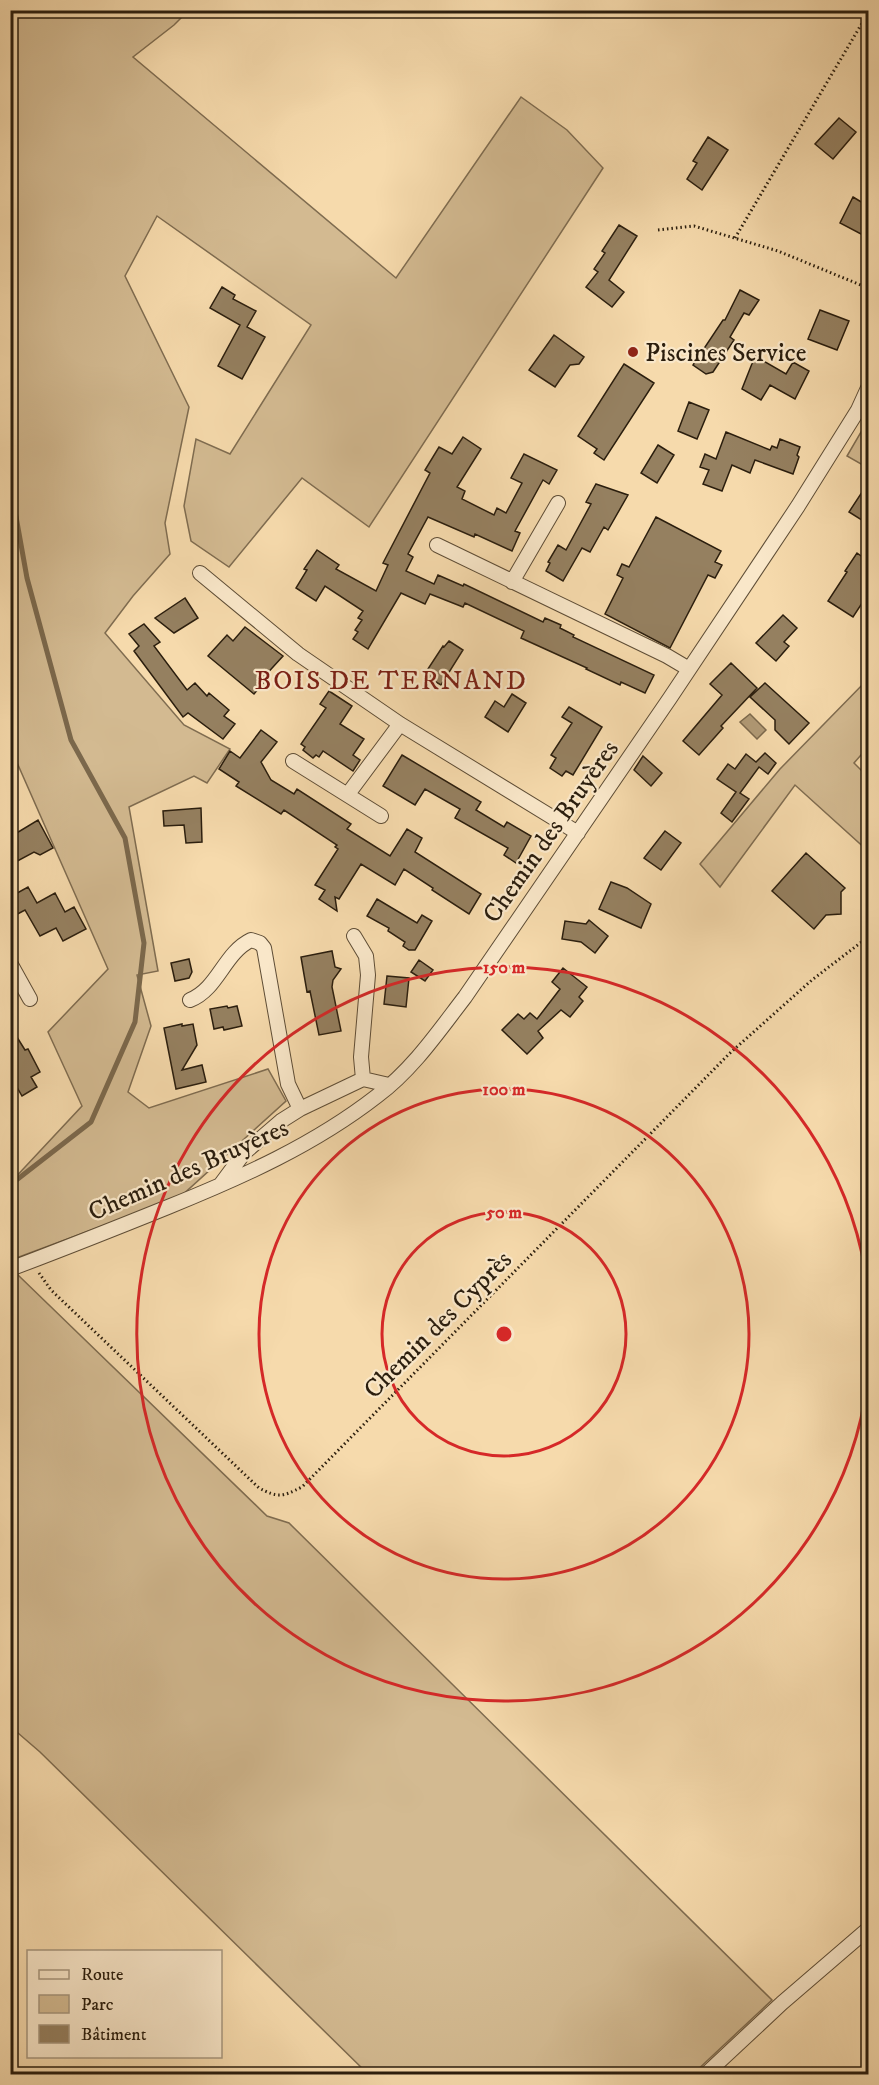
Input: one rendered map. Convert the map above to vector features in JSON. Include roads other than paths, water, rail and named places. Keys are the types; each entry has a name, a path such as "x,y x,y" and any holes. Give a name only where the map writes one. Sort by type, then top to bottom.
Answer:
{"street":[{"name":"Chemin des Bruyères","path":"10,1269 245,1175 310,1141 379,1095 390,1085 430,1043 578,833 832,453 858,410 868,388"},
{"path":"512,582 558,503"},
{"path":"437,545 667,656 689,669"},
{"path":"200,573 298,654 400,724 578,833"},
{"path":"348,794 400,724"},
{"path":"293,762 381,816"},
{"path":"354,936 366,956 368,975 361,1057 363,1079"},
{"path":"190,1000 199,997 210,986 239,947 250,940 260,943 264,948 288,1084 300,1109"},
{"path":"10,963 30,999"},
{"path":"220,1186 244,1153 300,1109 363,1079 390,1085"},
{"path":"706,2074 782,2003 868,1929"}],"waterway":[{"path":"10,483 27,578 71,740 125,838 144,943 135,1022 91,1122 10,1185"}],"place":[{"name":"Piscines Service","path":"633,352"}],"district":[{"name":"BOIS DE TERNAND","path":"391,680"}]}
